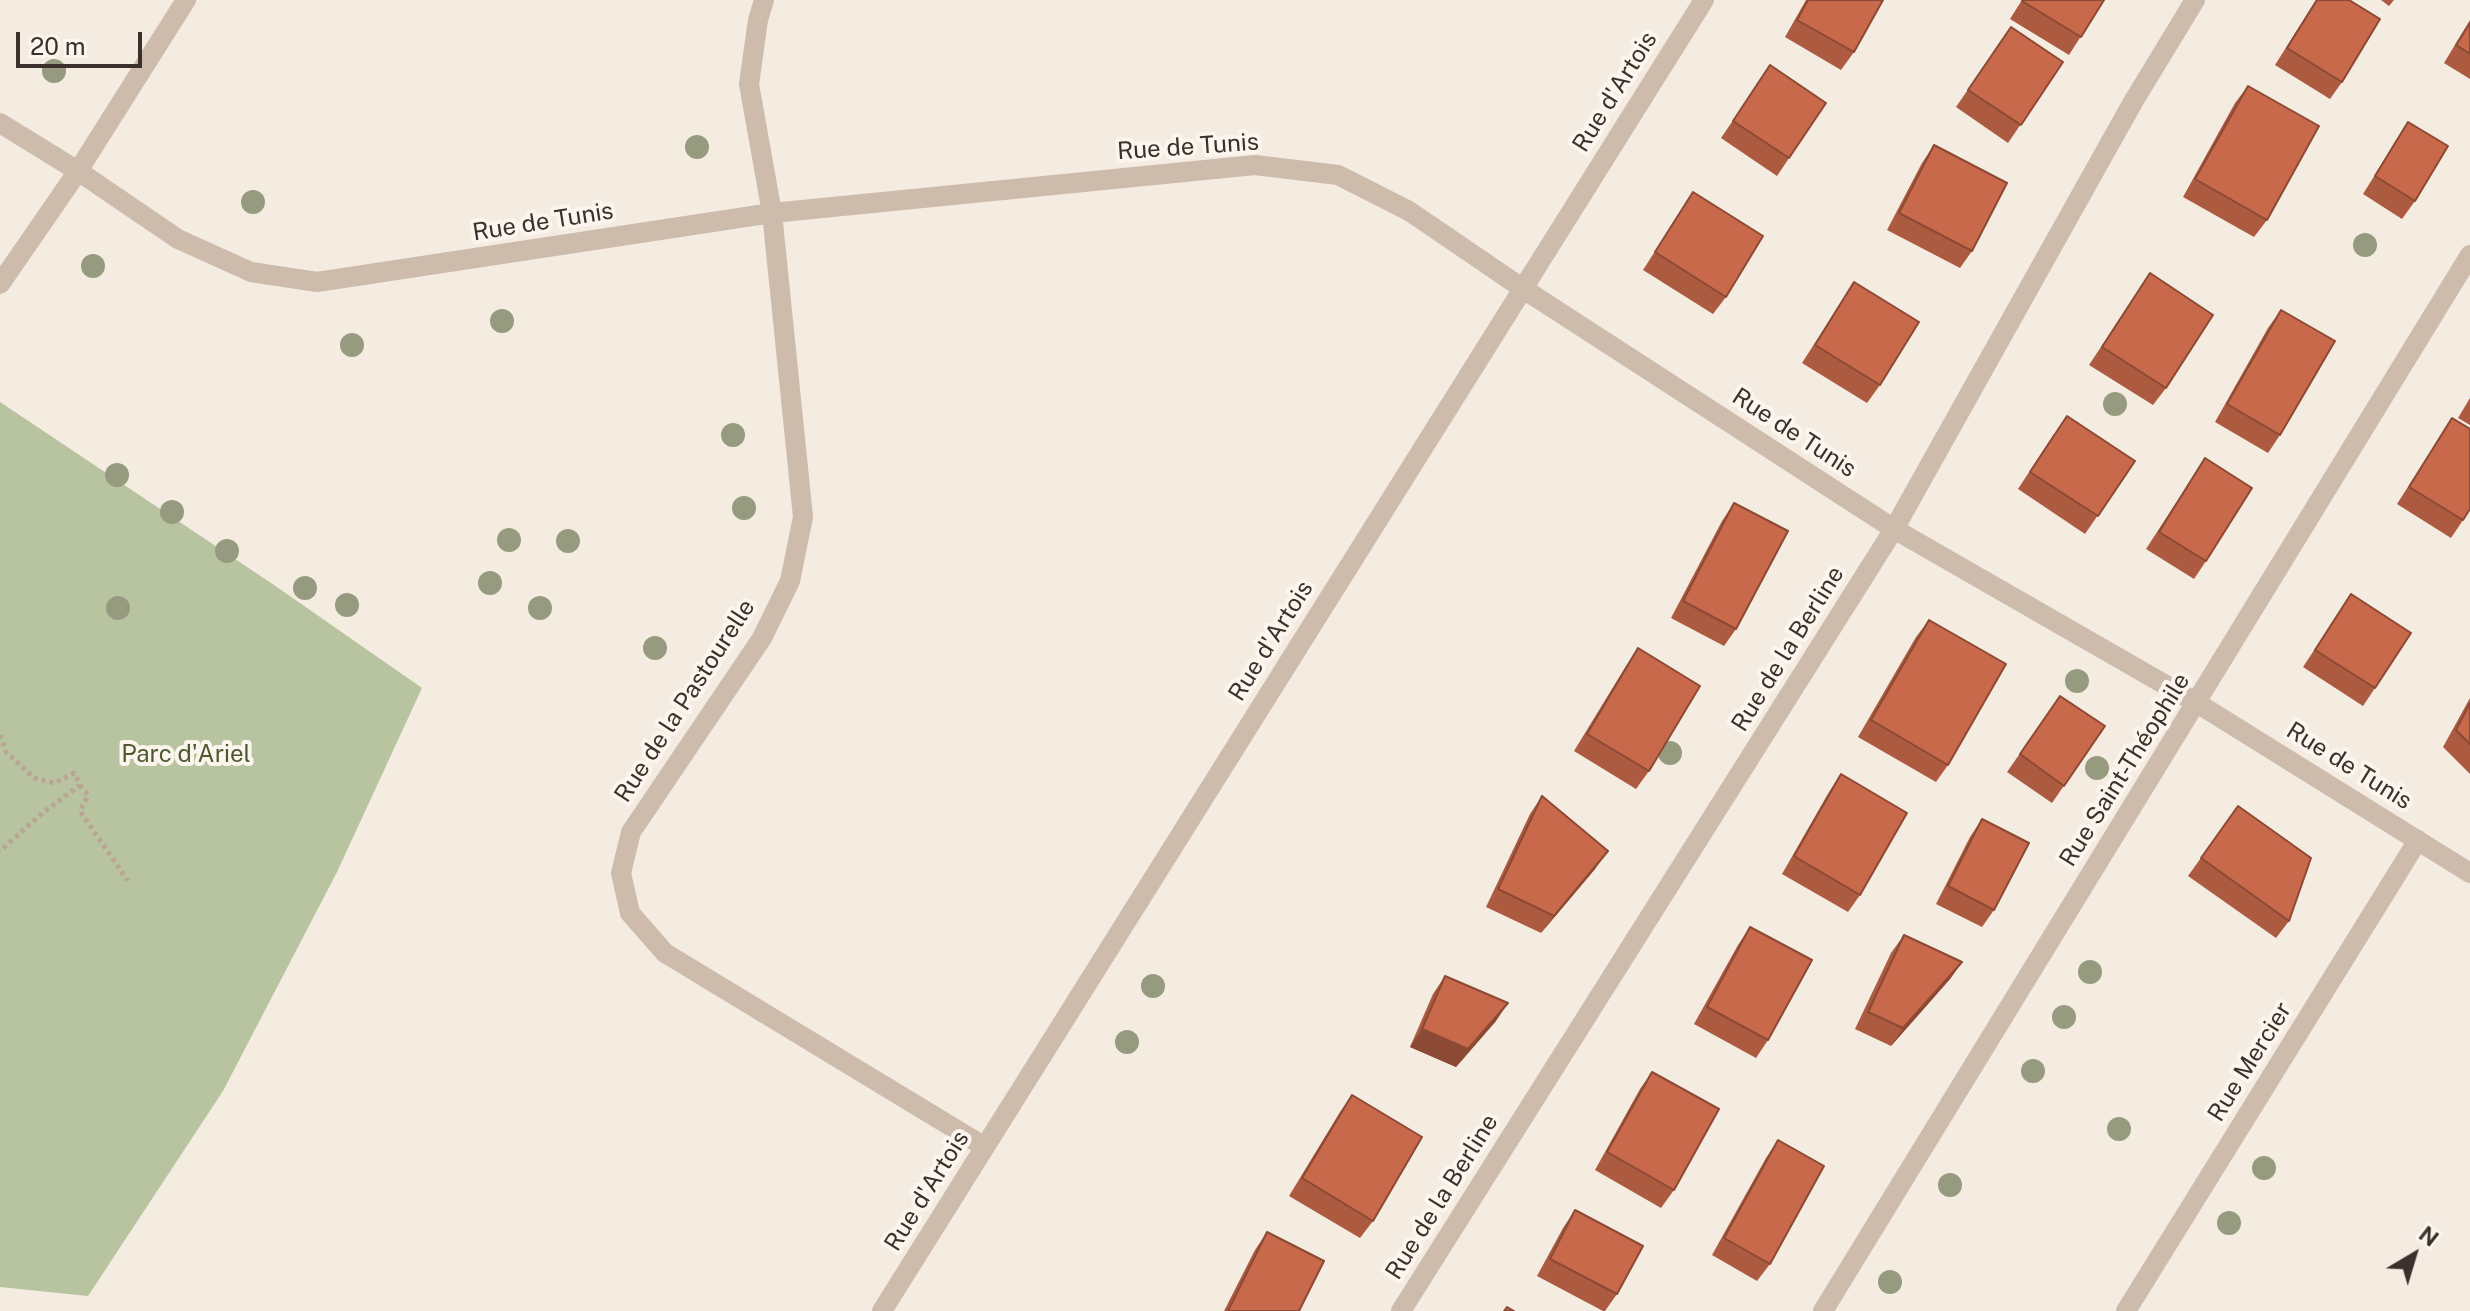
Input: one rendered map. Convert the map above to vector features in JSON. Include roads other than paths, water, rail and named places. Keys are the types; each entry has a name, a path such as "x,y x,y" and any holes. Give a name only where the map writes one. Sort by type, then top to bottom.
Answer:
{"street":[{"path":"0,284 78,171 186,0"},
{"name":"Rue de la Pastourelle","path":"764,0 749,84 772,213 803,517 790,581 762,638 631,832 621,873 630,913 665,953 985,1147"},
{"name":"Rue d'Artois","path":"882,1311 1704,0"},
{"name":"Rue de la Berline","path":"1401,1311 1894,529 2133,102 2195,0"},
{"name":"Rue de Tunis","path":"0,123 178,239 251,272 317,282 772,213 1255,165 1338,175 1409,211 1522,288 1894,529 2197,703 2470,873"},
{"name":"Rue Saint-Théophile","path":"1823,1311 2470,255"},
{"name":"Rue Mercier","path":"2126,1311 2418,840"}],"park label":[{"name":"Parc d'Ariel","path":"186,755"}]}
